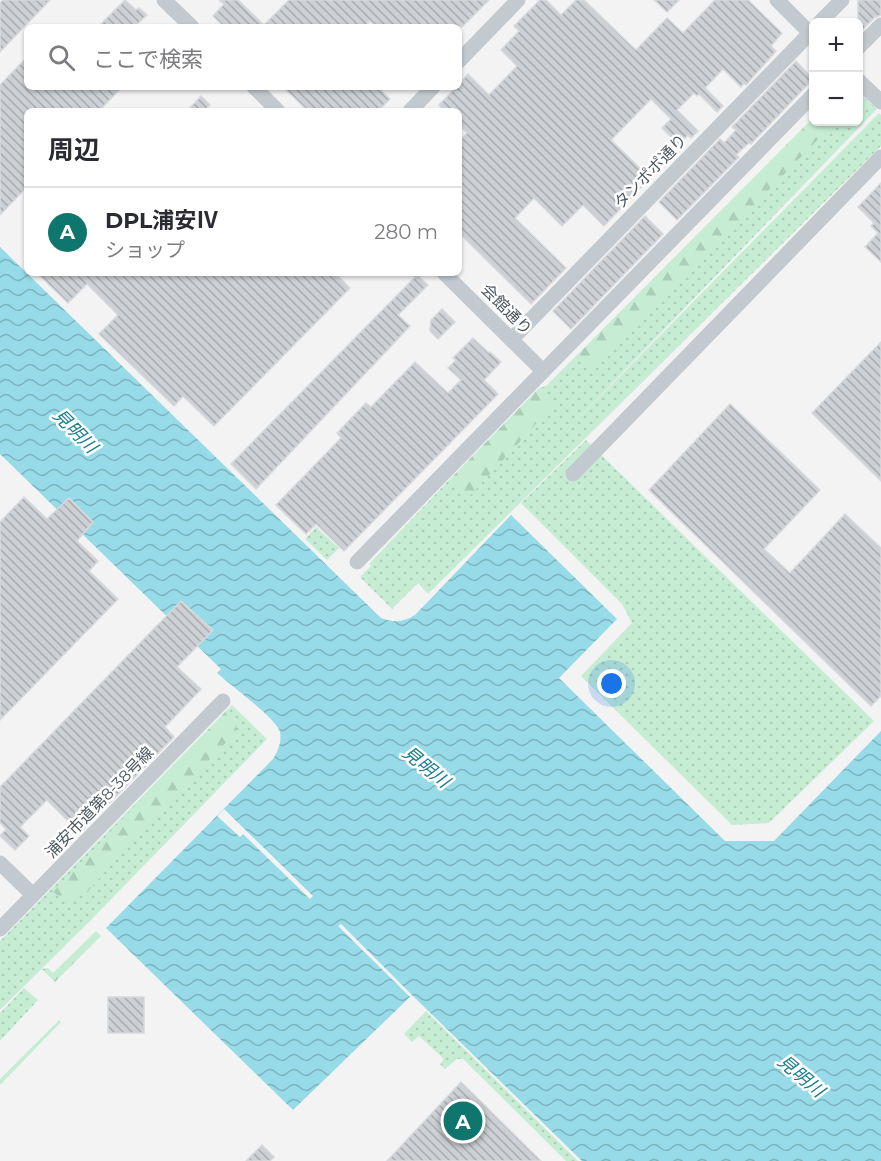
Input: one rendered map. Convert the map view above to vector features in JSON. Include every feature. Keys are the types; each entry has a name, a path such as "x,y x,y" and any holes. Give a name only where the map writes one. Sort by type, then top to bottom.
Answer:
{"street":[{"path":"462,58 518,0"},
{"path":"777,0 809,26"},
{"name":"タンポポ通り","path":"825,18 842,0"},
{"path":"174,3 190,24"},
{"path":"863,43 881,25"},
{"name":"タンポポ通り","path":"512,339 809,35"},
{"path":"863,85 881,102"},
{"path":"257,90 275,108"},
{"path":"413,108 431,90"},
{"path":"357,562 809,98"},
{"path":"573,474 876,162"},
{"name":"会館通り","path":"447,276 543,371"},
{"name":"浦安市道第8-38号線","path":"0,929 223,701"},
{"path":"0,863 33,895"}],"green space":[{"path":"863,96 877,109 863,123"},
{"path":"879,113 881,115 881,146 428,594 418,583 392,609 360,577 371,566 369,564 449,480 453,484 543,393 539,388 546,386 578,354 580,356 811,126 861,126 567,430"},
{"path":"809,122 809,126 825,126 828,129 594,370 578,354"},
{"path":"539,388 555,403 468,498 449,480"},
{"path":"586,440 874,721 769,823 732,825 581,676 632,623 622,604 521,503"},
{"path":"316,527 339,548 327,560 305,539"},
{"path":"232,705 267,739 0,1010 0,941"},
{"path":"228,709 237,719 236,732 143,829 88,891 69,904 53,892"},
{"path":"96,931 101,936 55,982 42,969 48,968 53,973"},
{"path":"24,988 38,1000 0,1041 0,1013"},
{"path":"426,1011 578,1161 566,1161 463,1059 457,1059 445,1069 440,1064 444,1059 419,1036 412,1042 404,1034"},
{"path":"59,1020 61,1022 0,1085 0,1079"}],"water":[{"name":"見明川","path":"0,247 24,270 24,276 30,276 381,618 399,621 415,615 511,515 617,619 559,678 725,841 774,841 881,731 881,1161 582,1161 412,995 293,1110 106,928 273,759 279,746 280,732 271,719 217,673 221,669 0,454"}],"pier":[{"path":"224,809 313,896 310,899 243,834 240,837 217,816"},
{"path":"341,924 412,995 410,997 338,926"}],"building":[{"path":"3,0 50,0 27,24 24,24 24,27 0,52 0,3"},
{"path":"125,0 136,10 139,8 147,15 137,24 101,24"},
{"path":"219,0 238,0 263,24 221,24 213,16 224,4"},
{"path":"289,0 489,0 462,27 462,24 374,24 370,21 367,24 265,24"},
{"path":"540,0 546,0 561,15 576,0 584,0 636,50 667,18 683,33 715,0 748,0 782,33 771,46 776,51 746,85 744,83 741,87 723,69 705,88 723,106 717,112 699,94 697,96 694,93 677,110 698,131 691,138 688,135 679,145 662,128 671,119 651,99 611,140 650,178 604,226 583,205 562,226 534,198 515,218 566,268 531,304 462,236 462,139 467,133 462,128 462,108 442,108 439,105 453,90 462,90 462,81 468,74 489,95 517,66 501,50 519,31 514,26"},
{"path":"654,0 679,0 667,12"},
{"path":"858,0 881,0 881,15 874,18 863,29 863,18 858,18"},
{"path":"24,60 24,90 119,90 102,108 24,108 24,190 0,215 0,85"},
{"path":"796,61 809,75 809,83 751,144 749,143 736,155 739,157 677,220 659,202 720,139 724,143 736,130 732,127"},
{"path":"286,90 380,90 390,99 381,108 305,108"},
{"path":"201,96 210,105 207,108 190,108"},
{"path":"881,183 881,262 865,247 878,233 871,226 874,223 858,207"},
{"path":"645,216 663,234 571,329 553,311"},
{"path":"40,276 338,276 350,288 214,426 183,396 174,406 99,334 118,315 87,284 68,303"},
{"path":"416,276 428,285 398,315 410,326 256,489 231,464"},
{"path":"442,309 455,322 438,339 430,331 431,320"},
{"path":"473,338 501,362 484,380 498,394 344,551 316,524 306,534 276,505 341,438 337,433 366,403 371,407 415,362 448,393 461,380 448,368 456,360 453,358"},
{"path":"881,342 881,481 812,413"},
{"path":"730,404 820,490 764,549 790,573 845,514 881,548 881,696 871,706 649,490"},
{"path":"24,497 47,519 69,498 93,522 77,541 98,561 89,571 118,599 0,720 0,522"},
{"path":"181,601 213,630 177,667 201,689 165,727 174,737 80,833 47,800 20,827 29,836 15,850 0,836 6,829 0,823 0,787"},
{"path":"108,997 144,997 144,1033 108,1033"},
{"path":"461,1082 541,1161 387,1161"},
{"path":"262,1145 274,1157 270,1161 246,1161"}],"place":[{"name":"DPL浦安Ⅳ","path":"463,1121"}]}
